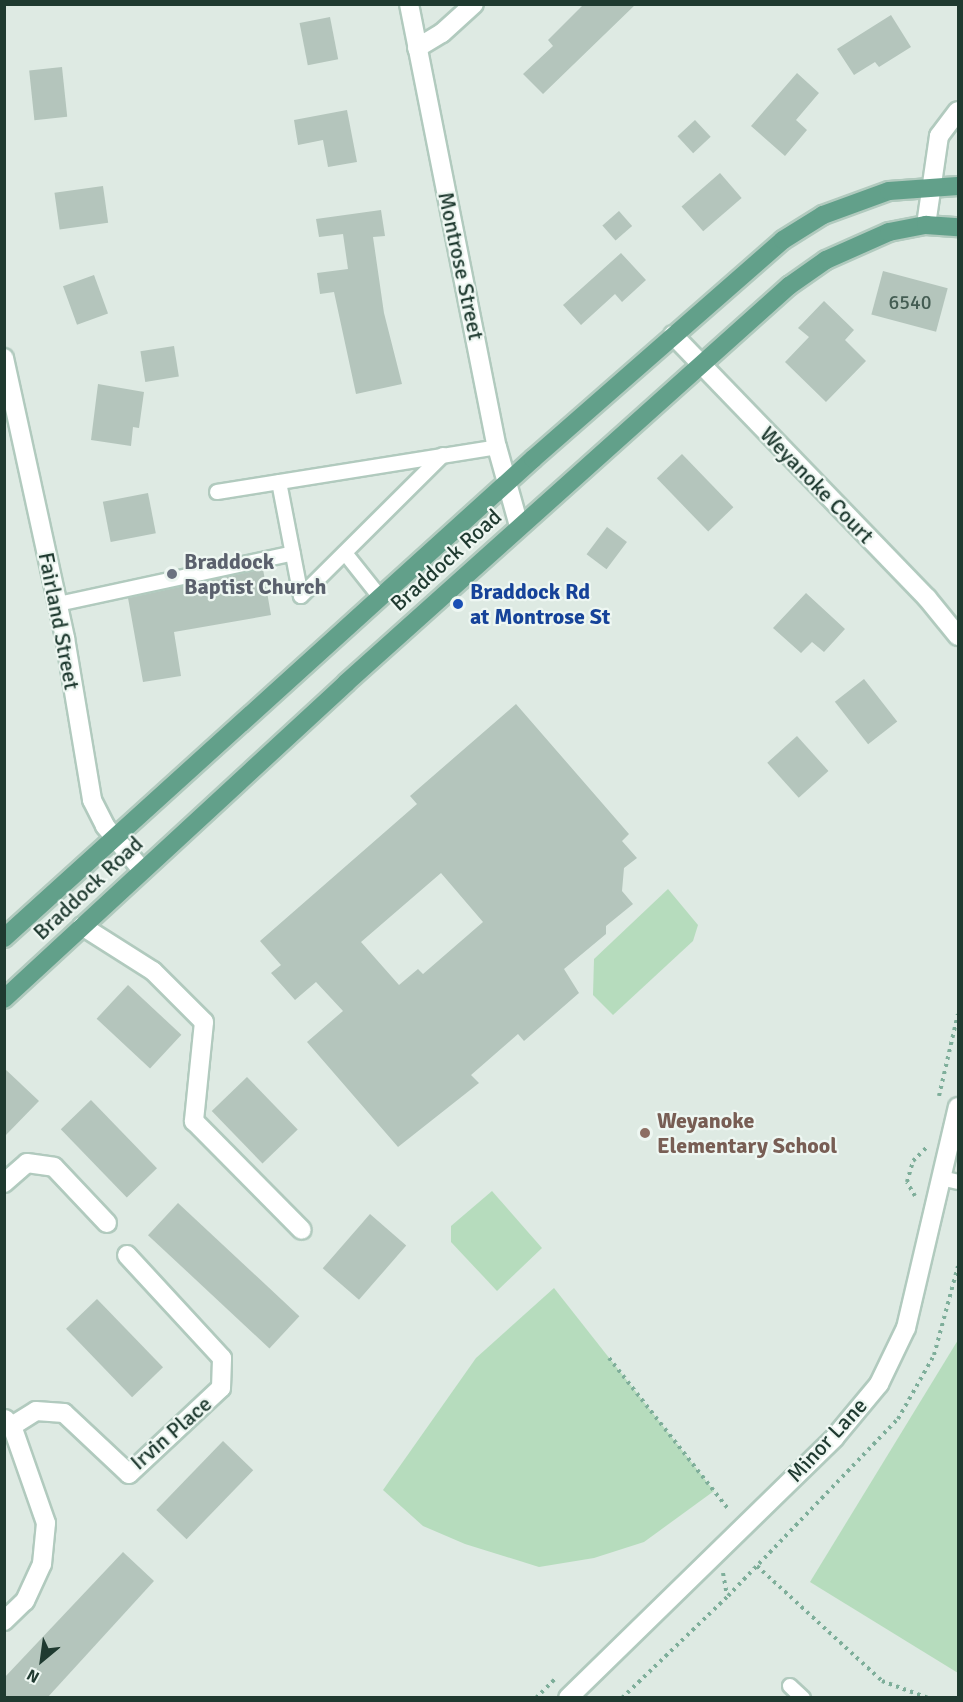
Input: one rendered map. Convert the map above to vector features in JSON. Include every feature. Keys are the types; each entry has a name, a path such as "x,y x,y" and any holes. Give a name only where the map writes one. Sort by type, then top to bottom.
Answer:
{"main road":[{"name":"Braddock Road","path":"4,938 507,483 783,240 823,215 888,191 930,186 958,186"},
{"name":"Braddock Road","path":"4,999 519,526 702,366 789,286 826,260 889,232 926,225 958,227"}],"street":[{"name":"Montrose Street","path":"409,4 497,447 519,526"},
{"path":"417,48 442,33 474,4"},
{"path":"926,225 939,136 958,111"},
{"name":"Weyanoke Court","path":"673,335 927,598 958,636"},
{"name":"Fairland Street","path":"4,358 58,604 86,776 92,800 114,837 142,870"},
{"path":"82,926 153,971 204,1022 194,1121 302,1230"},
{"name":"Minor Lane","path":"568,1698 835,1437 879,1384 906,1328 950,1180 958,1107"},
{"path":"4,1183 27,1163 54,1167 107,1223"},
{"name":"Irvin Place","path":"8,1422 36,1411 64,1413 129,1474 221,1388 222,1358 127,1255"},
{"path":"4,1621 25,1601 42,1564 46,1523 8,1422"}],"lane":[{"path":"217,492 497,447"},
{"path":"279,482 301,596 443,455"},
{"path":"58,604 293,553"},
{"path":"345,553 380,597"},
{"path":"790,1686 804,1698"}],"path":[{"path":"937,1102 958,1014"},
{"path":"924,1157 929,1136"},
{"path":"915,1196 907,1182 913,1161 927,1147"},
{"path":"913,1207 917,1186"},
{"path":"622,1698 728,1596 883,1438 904,1411 934,1355 958,1266"},
{"path":"609,1358 729,1510"},
{"path":"722,1518 737,1503"},
{"path":"722,1566 728,1596"},
{"path":"757,1566 882,1681 928,1698"},
{"path":"536,1698 561,1673"}],"green space":[{"path":"668,889 698,925 693,941 613,1015 593,995 594,959"},
{"path":"492,1191 542,1248 497,1291 451,1242 451,1226"},
{"path":"554,1288 714,1491 644,1542 594,1558 539,1567 465,1544 423,1526 383,1490 476,1358"},
{"path":"958,1340 958,1673 810,1582"}],"building":[{"path":"584,4 636,4 543,94 523,74 553,46 548,40"},
{"path":"891,15 911,47 879,67 875,62 854,75 837,49"},
{"path":"330,17 338,59 308,65 300,23"},
{"path":"62,67 67,117 34,120 29,70"},
{"path":"797,73 819,93 796,120 807,130 785,156 751,126"},
{"path":"347,110 357,162 328,167 323,140 298,145 294,120"},
{"path":"695,120 711,137 693,153 677,136"},
{"path":"720,173 742,198 703,231 682,206"},
{"path":"103,186 108,223 60,229 54,193"},
{"path":"381,210 385,236 373,237 384,313 402,384 356,394 334,292 320,294 317,273 348,269 343,234 319,237 316,219"},
{"path":"619,211 632,226 616,241 602,225"},
{"path":"621,253 646,280 622,302 615,294 581,325 563,305"},
{"path":"883,271 948,288 936,332 871,314"},
{"path":"94,275 108,314 77,325 63,286"},
{"path":"824,301 854,330 845,340 866,361 826,402 785,362 809,337 798,328"},
{"path":"174,346 179,377 145,382 140,351"},
{"path":"98,384 144,392 139,428 133,427 131,446 91,440"},
{"path":"682,454 733,507 708,532 657,478"},
{"path":"148,493 156,533 111,542 103,502"},
{"path":"607,527 627,542 607,569 587,554"},
{"path":"263,569 271,615 174,632 181,676 143,682 128,598"},
{"path":"806,593 845,629 824,652 812,642 801,653 773,628"},
{"path":"864,679 897,722 868,744 835,702"},
{"path":"516,704 629,834 622,841 637,858 624,868 622,891 633,904 606,926 606,934 564,969 579,993 524,1041 518,1034 471,1075 479,1083 398,1147 307,1042 343,1011 316,982 295,1000 271,973 281,965 260,941 417,804 410,796","holes":["441,873 483,922 423,974 418,969 399,985 361,942"]},
{"path":"797,736 828,771 799,798 767,763"},
{"path":"128,985 181,1035 150,1068 97,1019"},
{"path":"4,1068 39,1101 4,1137"},
{"path":"247,1077 298,1130 262,1164 212,1111"},
{"path":"91,1100 157,1168 127,1198 61,1129"},
{"path":"178,1203 299,1316 269,1348 148,1235"},
{"path":"370,1214 406,1245 359,1300 323,1268"},
{"path":"97,1299 163,1367 132,1397 66,1329"},
{"path":"223,1441 253,1470 187,1539 156,1510"},
{"path":"123,1552 154,1581 47,1698 4,1698 4,1678"}],"place":[{"name":"Braddock Baptist Church","path":"172,574"},
{"name":"Braddock Rd at Montrose St","path":"458,604"},
{"name":"Weyanoke Elementary School","path":"645,1133"}]}
